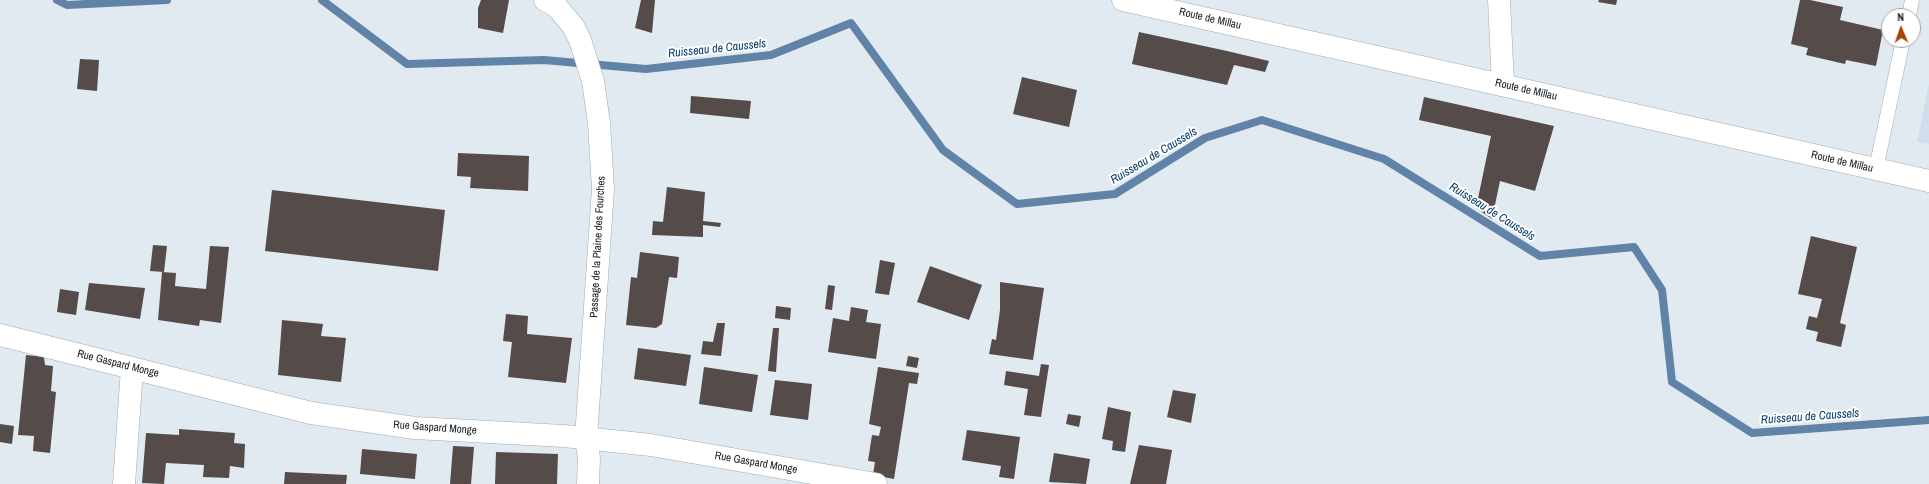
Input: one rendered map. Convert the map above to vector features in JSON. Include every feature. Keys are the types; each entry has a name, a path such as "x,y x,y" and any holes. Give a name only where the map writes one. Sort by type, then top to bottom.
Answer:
{"street":[{"name":"Passage de la Plaine des Fourches","path":"544,0 556,6 573,26 580,40 593,81 599,123 603,189 586,438 589,458 588,484"},
{"name":"Route de Millau","path":"1123,0 1929,181"},
{"path":"1499,0 1503,85"},
{"name":"Rue Gaspard Monge","path":"0,335 311,413 415,428 586,438 651,445 876,484"},
{"path":"124,484 132,368"}],"lane":[{"path":"1876,169 1902,48"}],"shaded area":[{"path":"1929,84 1929,144 1917,142"}],"building":[{"path":"481,0 509,0 503,33 478,28 478,8"},
{"path":"641,0 655,0 652,33 635,28"},
{"path":"1599,0 1617,0 1616,5 1598,2"},
{"path":"1800,0 1810,0 1843,7 1840,20 1881,30 1881,40 1876,66 1846,60 1845,64 1806,55 1808,48 1791,44"},
{"path":"1139,32 1269,61 1265,72 1234,65 1227,85 1132,64"},
{"path":"80,59 99,60 97,91 77,89"},
{"path":"1022,77 1077,90 1069,127 1013,114"},
{"path":"691,96 751,101 749,119 690,113"},
{"path":"1424,97 1554,126 1535,191 1500,181 1492,219 1476,208 1491,136 1419,120"},
{"path":"458,153 529,156 528,191 470,188 471,177 457,176"},
{"path":"667,187 705,192 703,221 721,223 720,227 703,225 703,237 652,235 653,221 663,222"},
{"path":"272,190 445,210 438,271 265,251"},
{"path":"1811,236 1857,247 1840,323 1846,325 1841,347 1816,341 1818,332 1806,329 1809,316 1817,318 1822,299 1798,294"},
{"path":"153,245 167,246 164,272 150,271"},
{"path":"210,246 229,247 221,323 200,320 199,326 158,320 162,272 176,273 175,286 206,289"},
{"path":"640,252 679,257 677,278 669,277 662,324 656,328 626,325 631,277 637,278"},
{"path":"880,260 895,263 889,295 875,293"},
{"path":"930,266 982,285 969,320 917,302"},
{"path":"1000,282 1044,288 1033,360 989,354 992,339 996,340 1000,310"},
{"path":"89,283 145,288 140,319 85,310"},
{"path":"828,285 835,286 832,310 825,309"},
{"path":"60,289 79,292 76,315 57,312"},
{"path":"776,306 791,308 790,320 775,318"},
{"path":"851,307 868,310 866,322 881,324 876,359 828,352 833,318 849,321"},
{"path":"506,314 528,316 527,334 572,338 566,383 508,377 512,342 503,341"},
{"path":"282,320 323,324 321,336 346,338 341,382 278,375"},
{"path":"717,323 725,323 721,356 701,354 703,341 713,342"},
{"path":"773,328 779,328 776,372 768,371"},
{"path":"638,348 691,355 686,386 634,379"},
{"path":"26,355 44,357 45,365 53,366 51,391 56,392 50,453 33,451 34,436 18,435"},
{"path":"908,356 919,358 917,368 906,366"},
{"path":"1041,364 1049,365 1041,417 1024,415 1028,389 1004,385 1006,371 1039,376"},
{"path":"704,367 758,375 752,412 699,404"},
{"path":"878,367 919,373 917,384 909,383 894,479 873,475 875,462 868,461 872,435 879,436 881,427 869,424"},
{"path":"775,380 812,384 808,420 770,415"},
{"path":"1173,390 1196,394 1191,423 1167,417"},
{"path":"1108,407 1131,412 1125,452 1112,450 1113,441 1102,439"},
{"path":"1068,414 1081,416 1079,427 1066,424"},
{"path":"0,424 14,426 12,444 0,442"},
{"path":"179,429 235,433 234,443 245,444 244,468 230,466 229,478 203,477 204,465 166,463 164,484 142,483 146,433 179,435"},
{"path":"967,430 1020,437 1014,479 999,477 1001,466 962,460"},
{"path":"1139,445 1172,450 1166,484 1130,484"},
{"path":"453,446 474,447 471,484 450,484"},
{"path":"362,449 417,454 415,479 360,474"},
{"path":"496,452 558,454 557,484 495,484"},
{"path":"1054,453 1090,459 1086,484 1049,482"},
{"path":"285,472 347,475 346,484 284,484"}],"waterway":[{"name":"Ruisseau de Caussels","path":"57,0 67,5 167,0"},
{"name":"Ruisseau de Caussels","path":"322,0 407,64 544,60 646,69 771,55 851,23 943,150 1017,204 1115,194 1205,138 1262,120 1384,159 1540,256 1634,247 1662,290 1672,382 1752,433 1929,420"}]}
